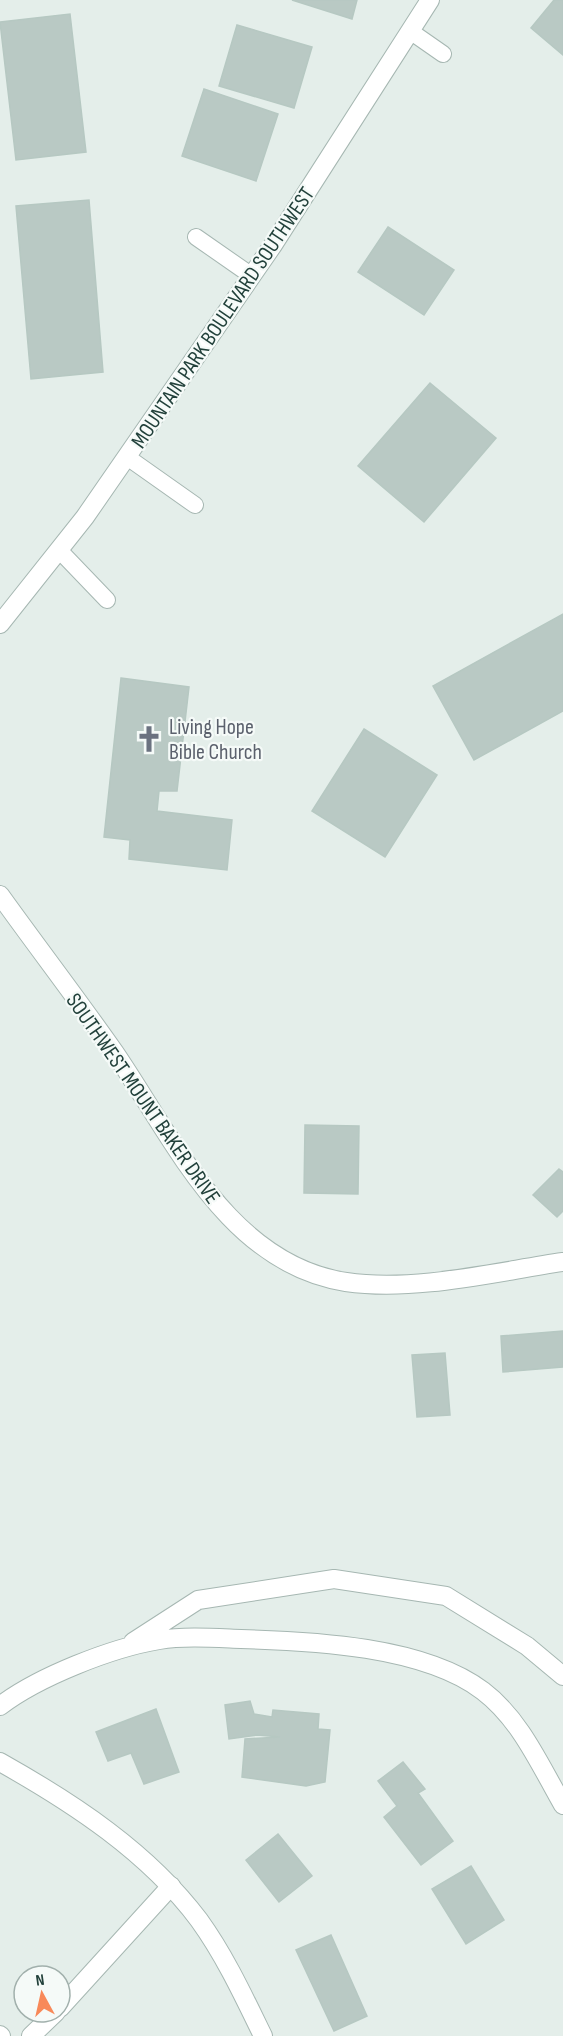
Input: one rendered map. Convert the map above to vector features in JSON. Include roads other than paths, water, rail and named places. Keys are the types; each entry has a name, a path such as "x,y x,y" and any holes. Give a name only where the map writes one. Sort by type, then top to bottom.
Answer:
{"street":[{"name":"MOUNTAIN PARK BOULEVARD SOUTHWEST","path":"0,624 59,550 127,457 252,276 430,0"},
{"name":"SOUTHWEST MOUNT BAKER DRIVE","path":"0,895 98,1028 209,1196 237,1226 273,1254 309,1271 345,1282 386,1285 563,1262"},
{"path":"124,1648 198,1600 334,1579 446,1596 527,1646 563,1676"},
{"path":"0,1707 12,1697 79,1665 124,1648 161,1640 205,1638 303,1641 388,1654 441,1668 482,1690 515,1722 563,1805"},
{"path":"0,1762 102,1826 171,1886 199,1921 231,1971 263,2036"},
{"path":"72,1995 171,1886"},
{"path":"31,2036 44,2024"}],"lane":[{"path":"410,31 443,54"},
{"path":"196,237 252,276"},
{"path":"127,457 195,505"},
{"path":"59,550 107,600"}],"place":[{"name":"Living Hope Bible Church","path":"149,739"}]}
